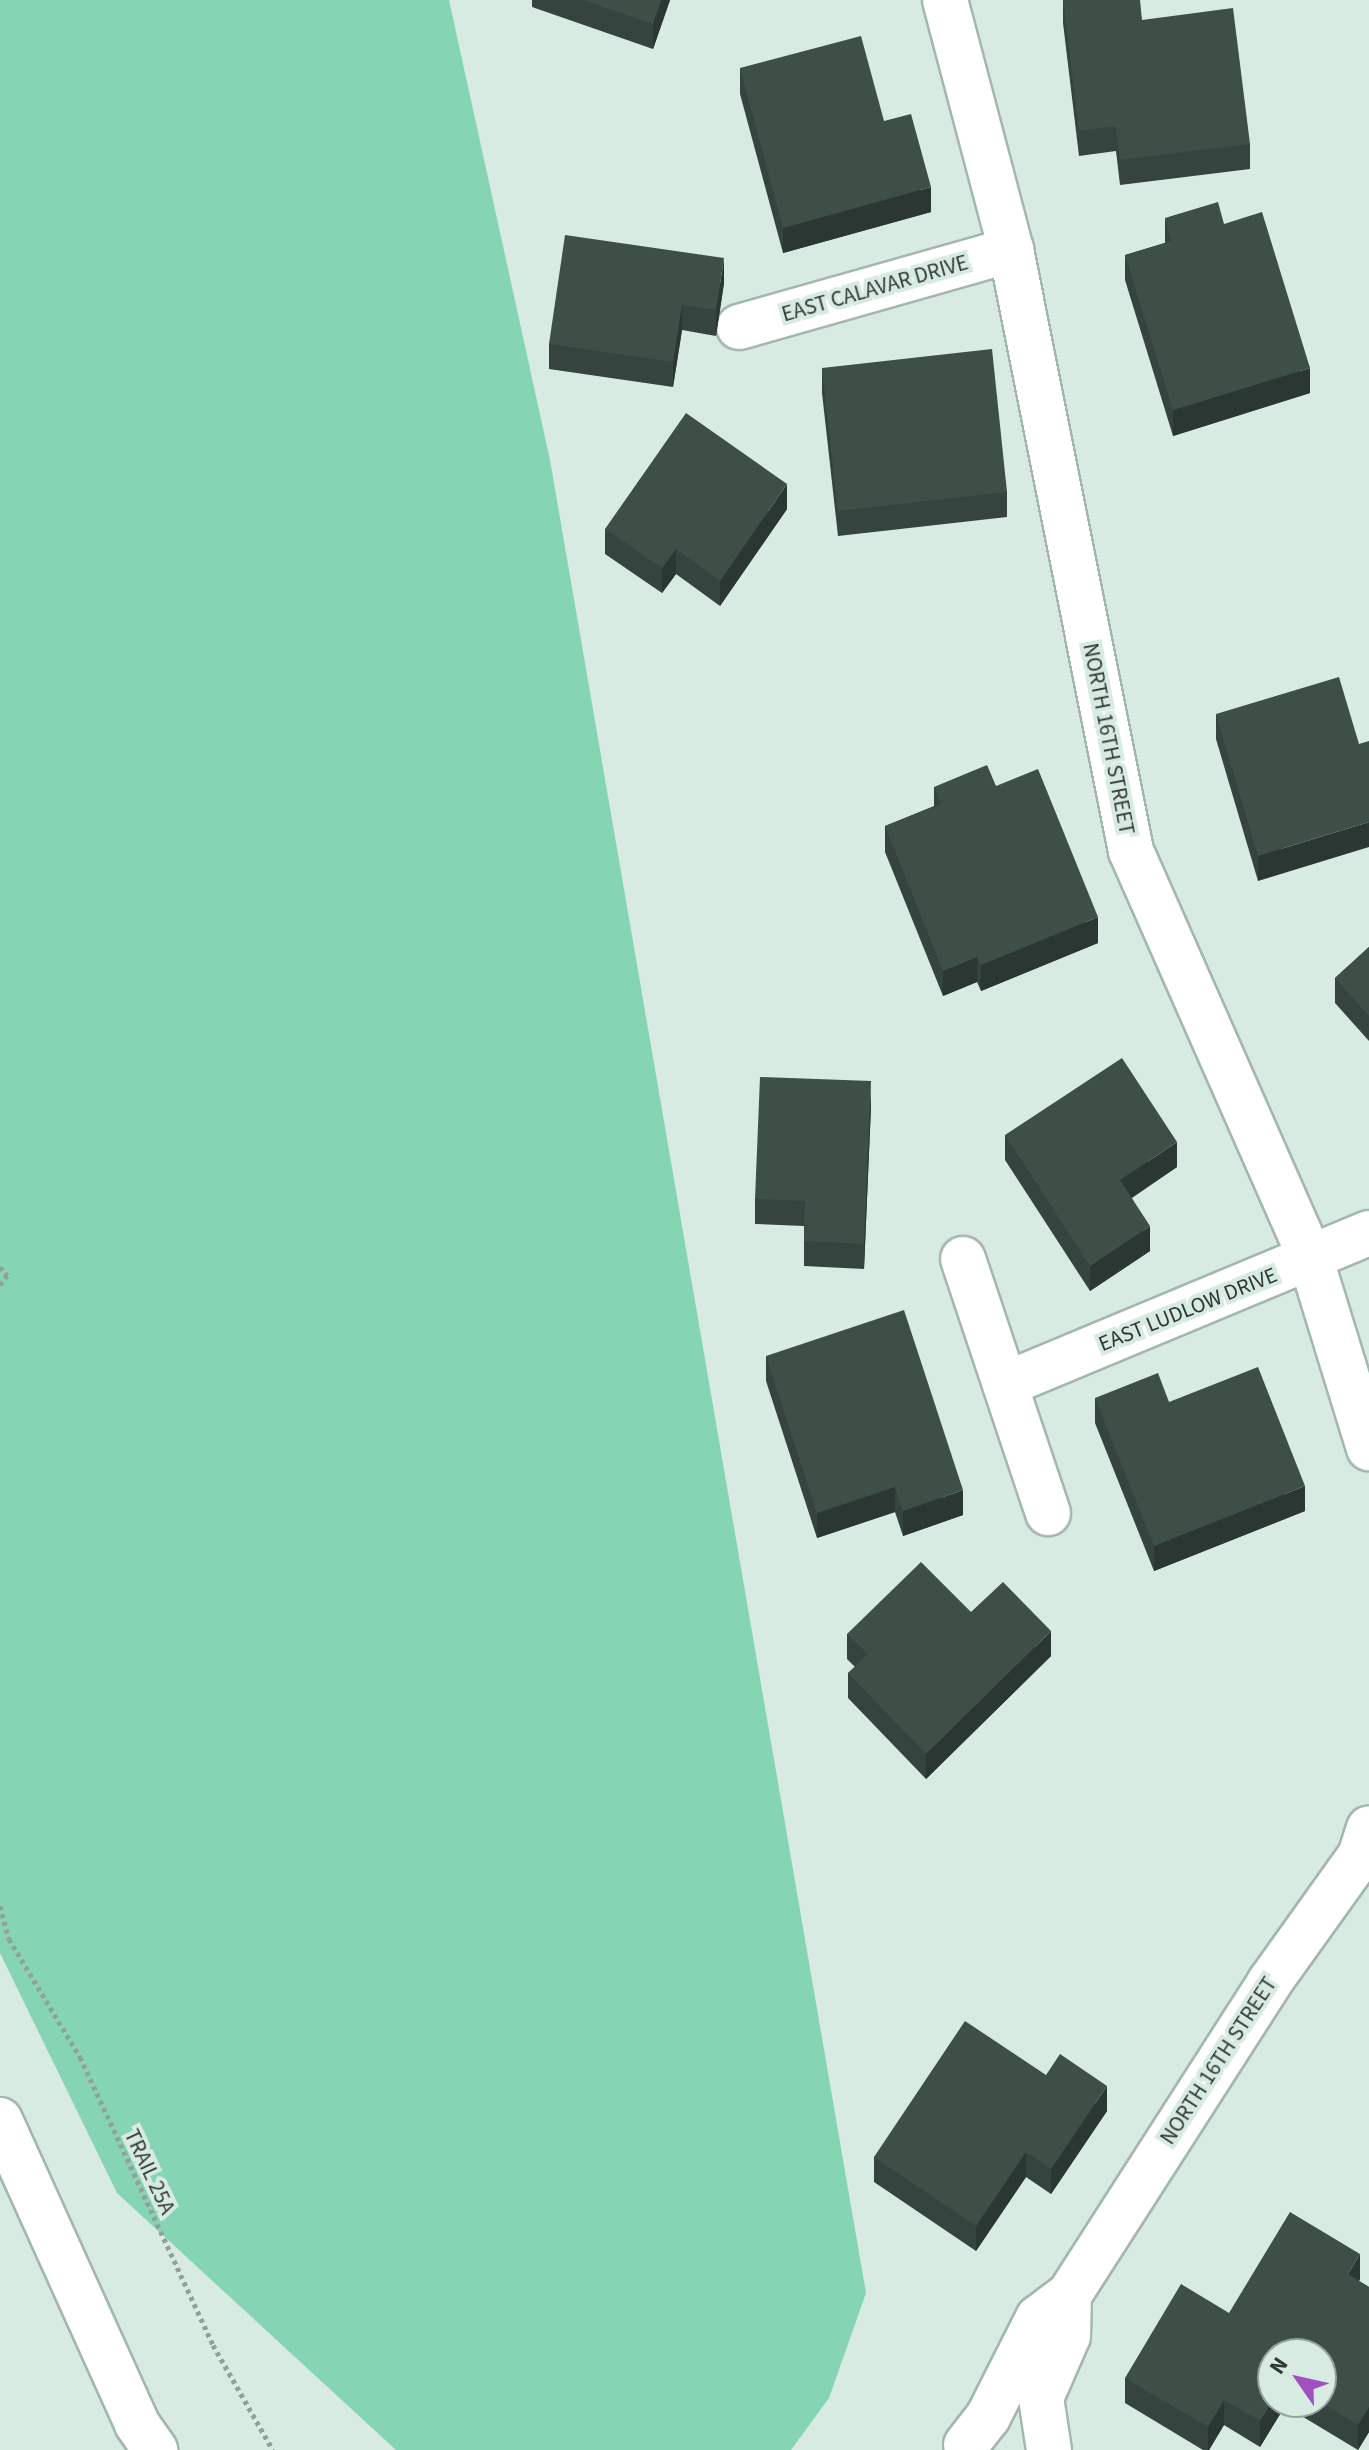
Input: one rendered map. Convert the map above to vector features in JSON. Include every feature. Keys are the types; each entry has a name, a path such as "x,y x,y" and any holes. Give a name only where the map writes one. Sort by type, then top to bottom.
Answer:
{"street":[{"name":"NORTH 16TH STREET","path":"945,0 1011,250 1131,851 1311,1260 1369,1448"},
{"name":"EAST CALAVAR DRIVE","path":"739,327 1011,250"},
{"name":"EAST LUDLOW DRIVE","path":"1006,1384 1311,1260 1369,1233"},
{"path":"963,1259 1048,1513"},
{"name":"NORTH 16TH STREET","path":"963,2447 988,2417 1038,2318 1069,2295 1269,1983 1360,1856 1369,1828"},
{"path":"0,2120 137,2424 155,2450"},
{"path":"1047,2450 1041,2398 1068,2336 1069,2295"},
{"path":"963,2447 1000,2434 1019,2436 1047,2450"}],"path":[{"path":"0,1267 7,1275 0,1285"},
{"name":"TRAIL 25A","path":"0,1906 9,1939 80,2057 213,2345 273,2450"}],"green space":[{"path":"0,0 449,0 550,460 866,2293 829,2398 791,2450 396,2450 117,2193 0,1953"}],"building":[{"path":"583,0 661,0 653,24"},
{"path":"1063,0 1140,0 1142,20 1233,8 1250,144 1120,160 1116,126 1079,131"},
{"path":"861,36 884,121 911,114 931,187 783,228 740,68"},
{"path":"1218,202 1224,224 1262,212 1310,368 1173,410 1125,255 1171,241 1165,218"},
{"path":"565,235 724,258 716,310 682,305 673,362 549,344"},
{"path":"992,349 1007,492 838,511 822,368"},
{"path":"686,413 787,484 720,581 676,549 662,568 605,529"},
{"path":"1339,677 1359,744 1369,741 1369,822 1258,856 1216,714"},
{"path":"987,765 996,786 1038,769 1098,917 981,965 977,957 943,971 885,826 941,804 934,787"},
{"path":"1369,947 1369,1016 1335,978"},
{"path":"1122,1058 1177,1142 1120,1180 1150,1226 1090,1266 1005,1135"},
{"path":"760,1077 871,1081 864,1244 804,1241 805,1201 755,1199"},
{"path":"904,1310 963,1490 903,1511 895,1487 817,1513 766,1356"},
{"path":"1258,1367 1305,1486 1154,1546 1095,1398 1158,1373 1169,1402"},
{"path":"921,1562 971,1612 1003,1582 1051,1631 926,1754 848,1673 868,1654 847,1634"},
{"path":"965,2021 1046,2075 1060,2054 1107,2086 1051,2169 1026,2152 976,2226 874,2157"},
{"path":"1290,2212 1360,2254 1348,2274 1369,2287 1369,2407 1358,2425 1337,2412 1337,2338 1257,2338 1257,2418 1262,2418 1260,2421 1224,2400 1208,2427 1125,2378 1181,2284 1229,2313"}]}
